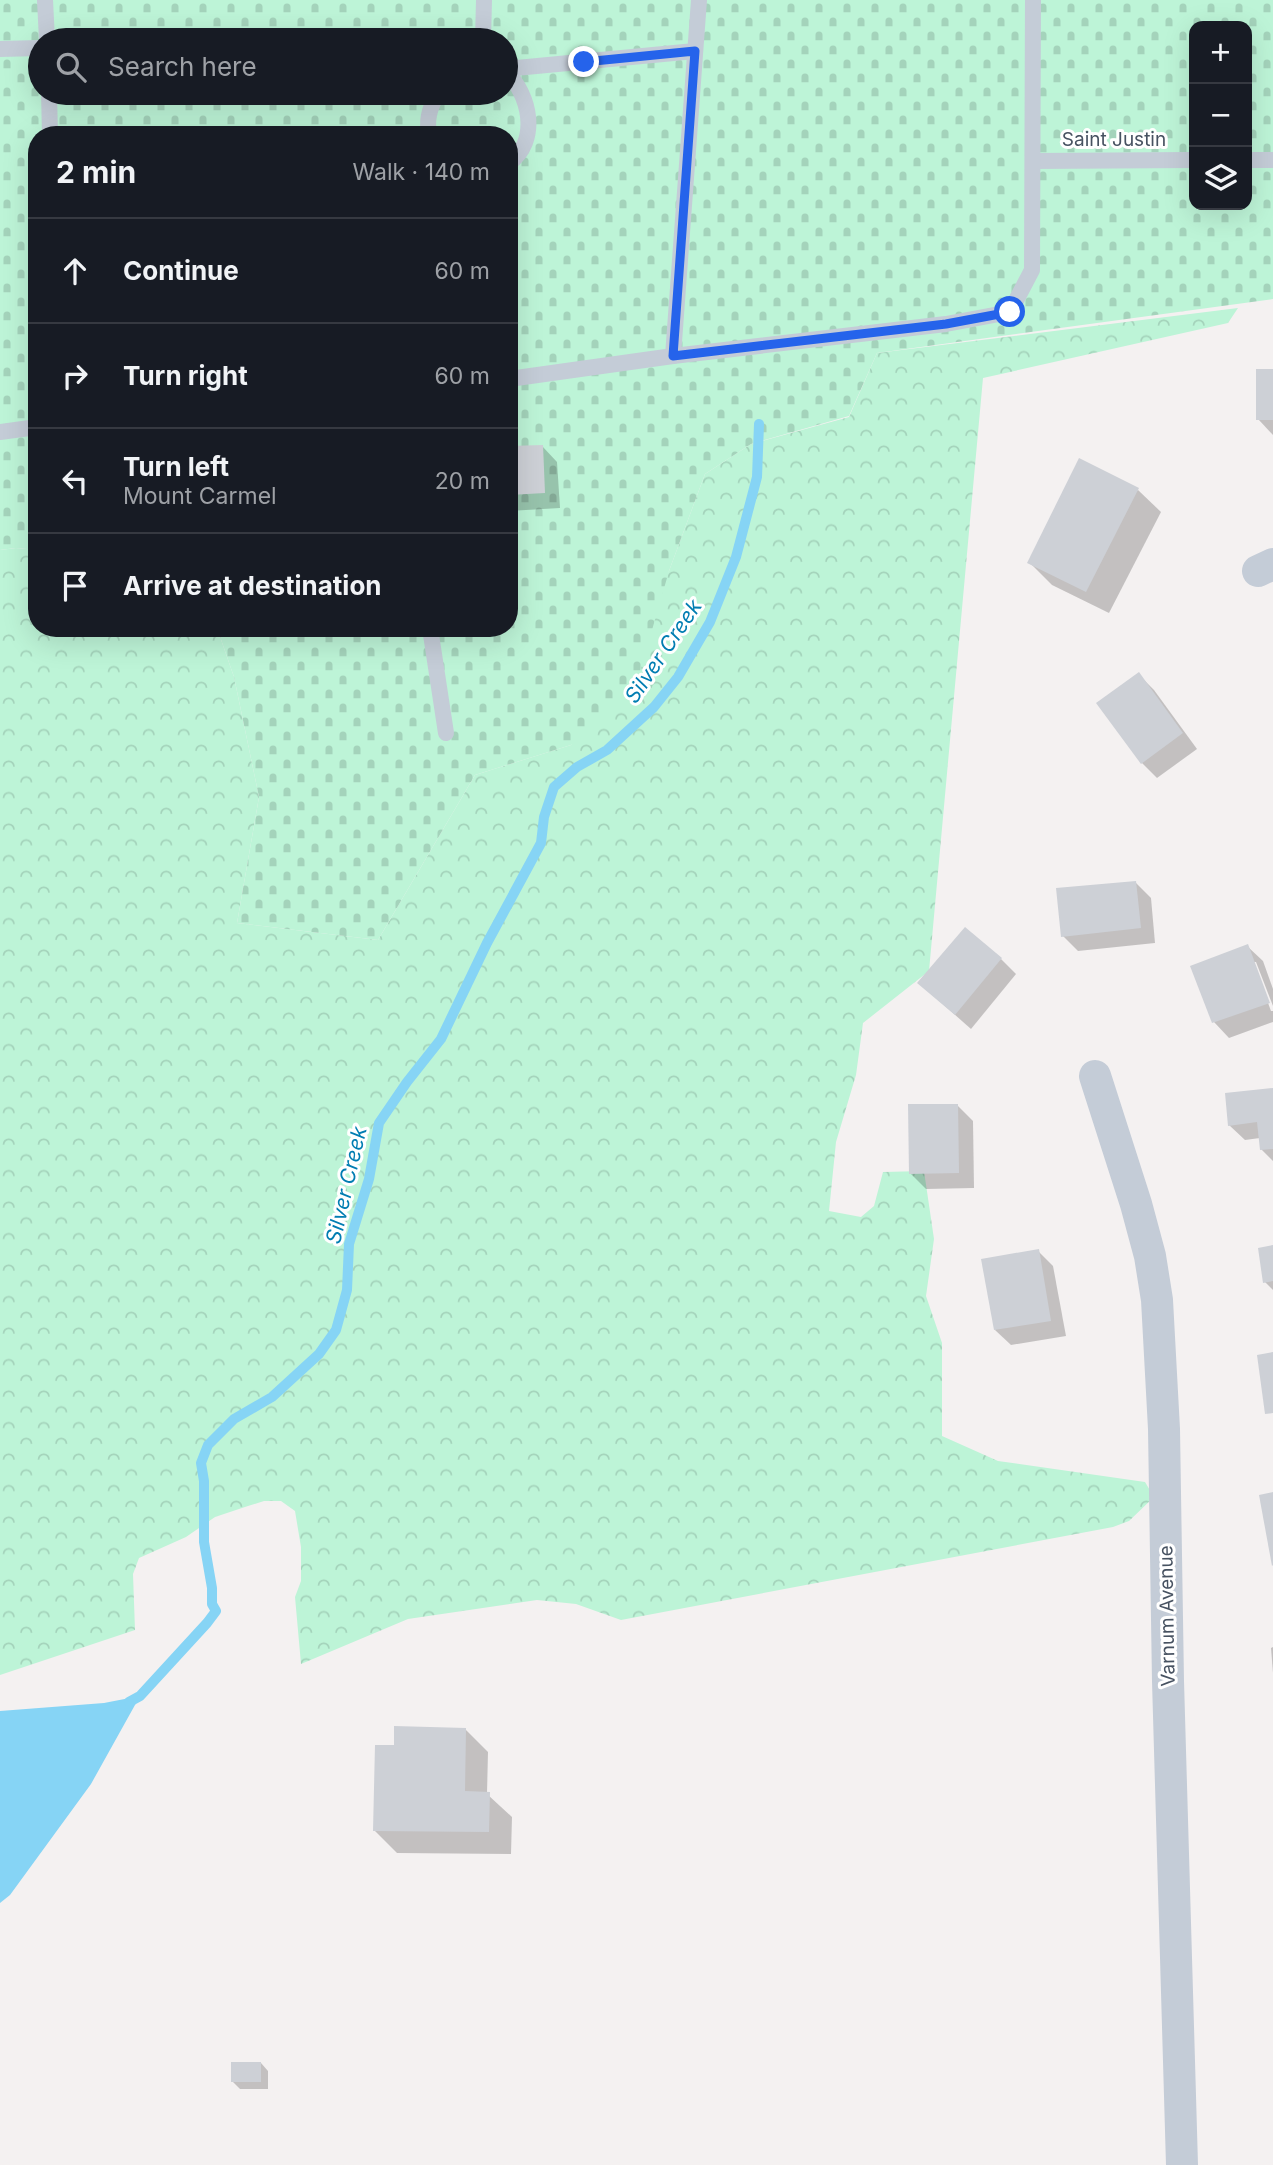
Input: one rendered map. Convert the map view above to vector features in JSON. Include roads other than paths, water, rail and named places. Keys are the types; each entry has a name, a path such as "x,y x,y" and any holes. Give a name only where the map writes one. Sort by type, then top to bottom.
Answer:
{"street":[{"name":"Varnum Avenue","path":"1095,1076 1136,1204 1150,1256 1157,1300 1164,1429 1168,1681 1182,2165"}],"lane":[{"path":"45,0 46,28"},
{"path":"483,28 484,0"},
{"path":"673,356 698,0"},
{"path":"518,378 673,356 946,324 1010,312 1032,270 1033,0"},
{"path":"0,49 28,48"},
{"path":"518,69 695,51"},
{"path":"518,84 525,100 529,121 525,141 518,152"},
{"path":"49,105 50,126"},
{"path":"429,126 432,105"},
{"name":"Saint Justin","path":"1033,161 1189,160"},
{"path":"1252,160 1273,160"},
{"path":"0,432 28,428"},
{"path":"431,637 446,733"}],"water":[{"path":"140,1696 91,1784 10,1895 0,1903 0,1711 104,1703"}],"waterway":[{"name":"Silver Creek","path":"129,1702 140,1696 216,1611 212,1604 204,1542 204,1481 201,1463 208,1445 234,1419 272,1397 319,1354 336,1330 347,1290 349,1244 369,1179 379,1123 441,1039 487,943 541,843 544,817 554,787 577,767 607,750 654,707 678,677 710,622 736,557 757,477 759,424"}]}
